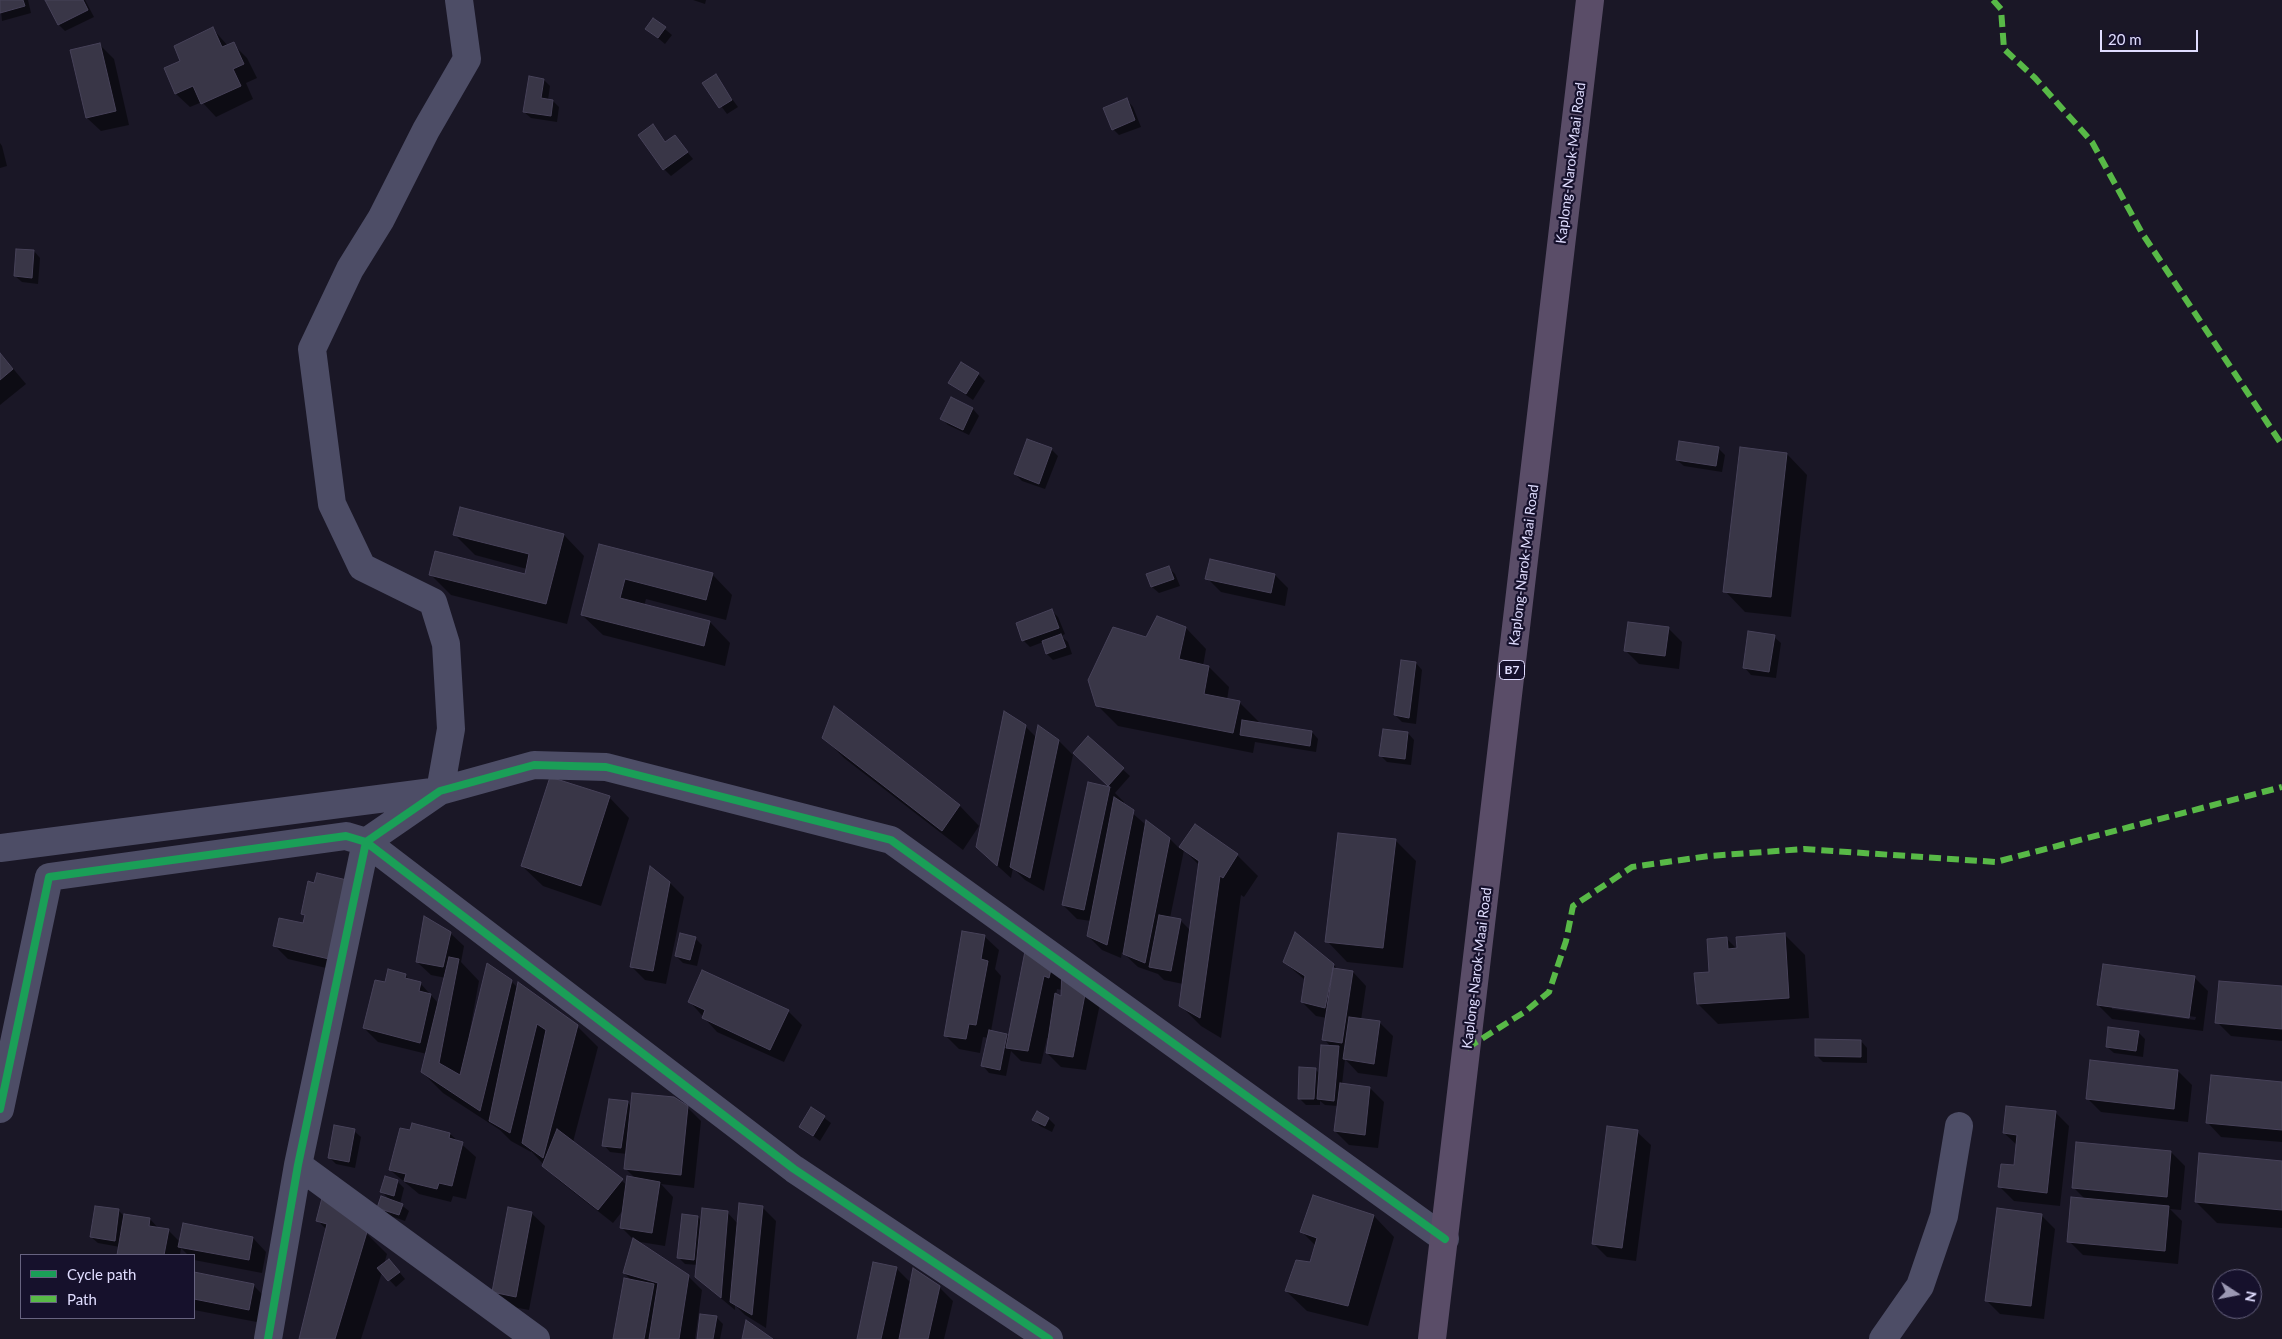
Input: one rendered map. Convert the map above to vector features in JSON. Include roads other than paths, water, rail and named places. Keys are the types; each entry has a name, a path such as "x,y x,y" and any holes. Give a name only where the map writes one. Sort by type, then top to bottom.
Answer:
{"highway":[{"name":"Kaplong-Narok-Maai Road","path":"1432,1339 1590,0"}],"street":[{"path":"268,1339 298,1165 366,842 440,791 451,729 446,644 433,602 362,568 332,504 312,349 350,269 381,220 426,130 467,59 459,0"},
{"path":"0,848 440,791 534,765 606,767 891,840 1445,1239"},
{"path":"0,1109 9,1024 49,877 346,836 366,842 794,1169 1049,1339"},
{"path":"1883,1339 1920,1286 1944,1216 1959,1126"},
{"path":"298,1165 536,1339"}]}
